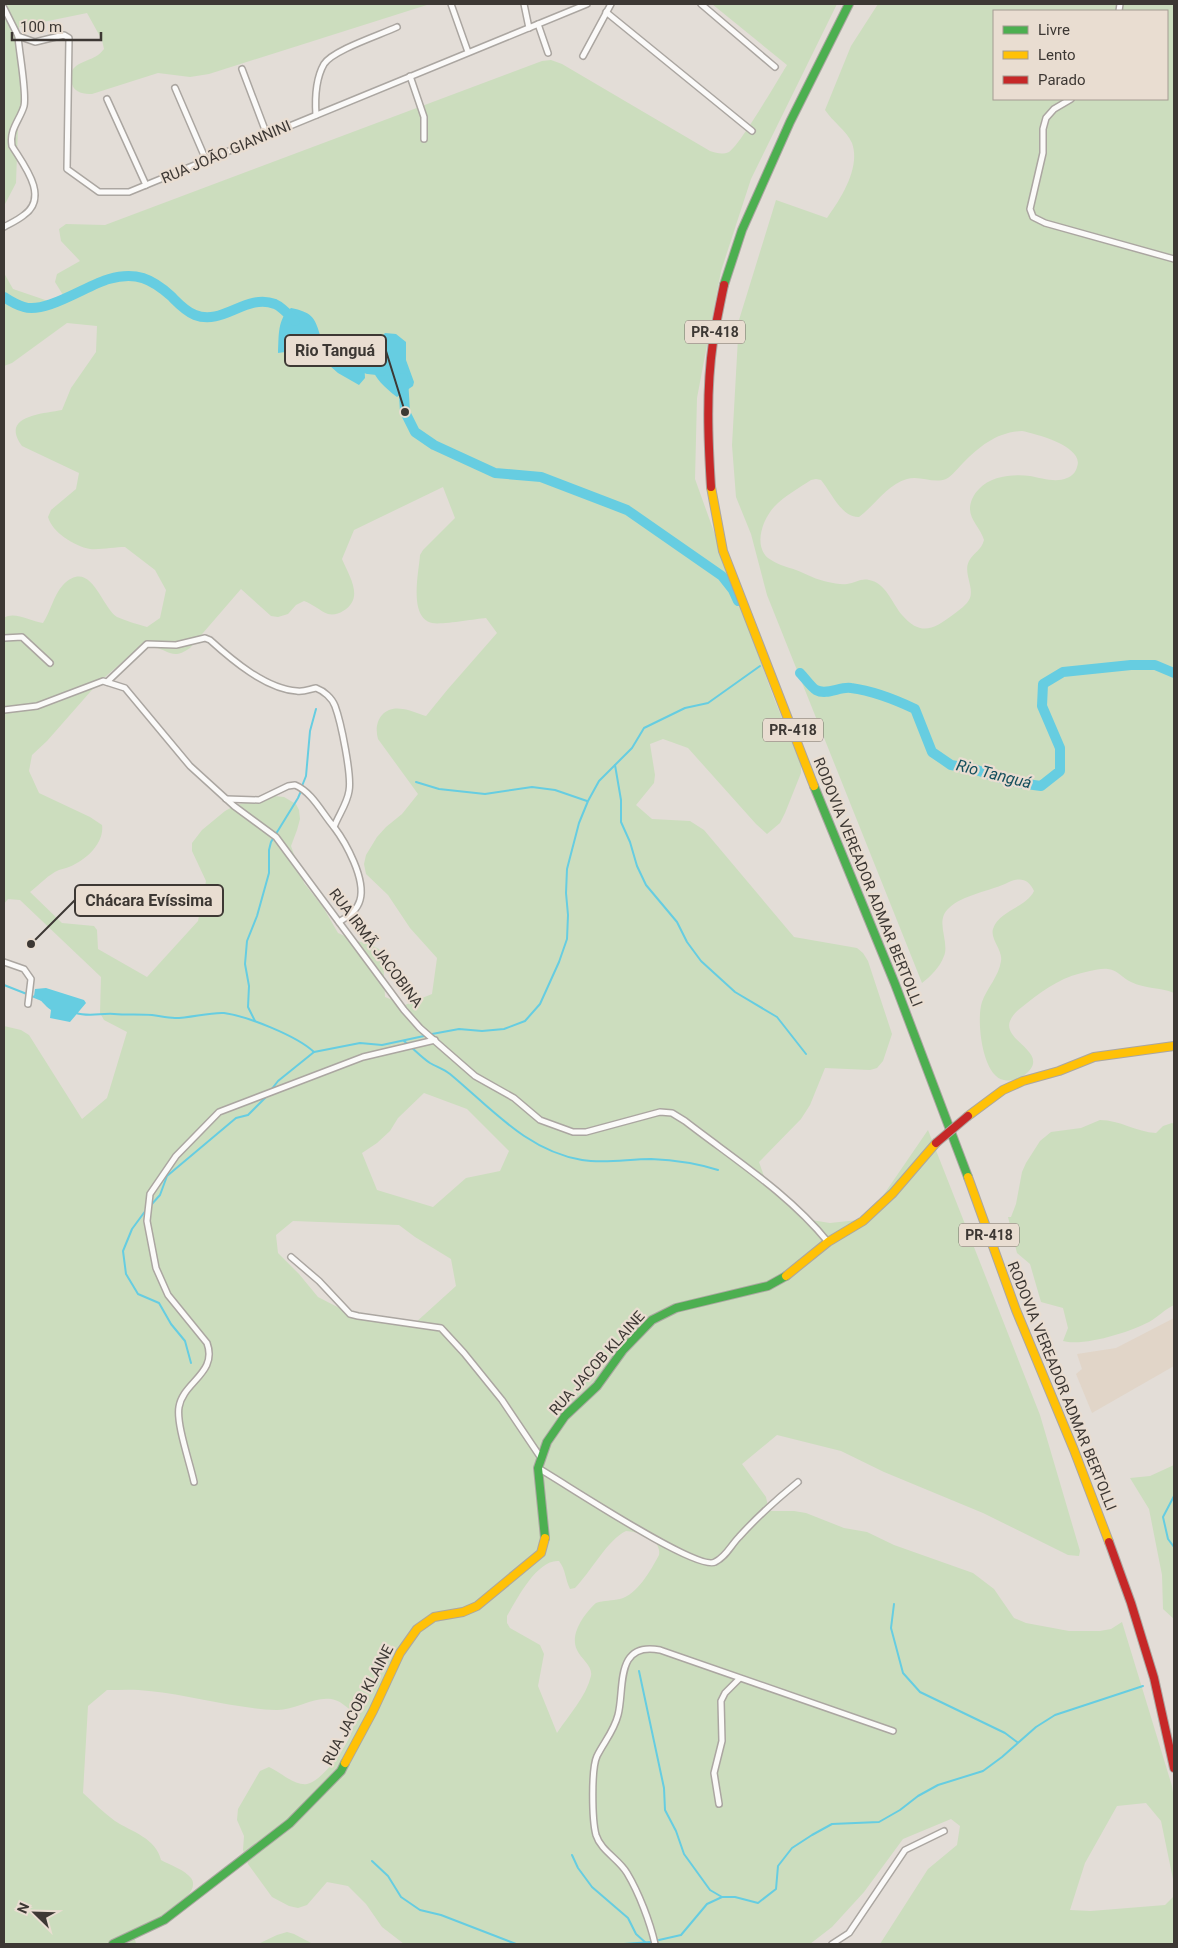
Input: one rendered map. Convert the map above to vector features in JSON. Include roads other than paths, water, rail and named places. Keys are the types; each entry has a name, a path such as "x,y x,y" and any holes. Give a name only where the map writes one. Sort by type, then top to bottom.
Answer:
{"main road":[{"name":"RODOVIA VEREADOR ADMAR BERTOLLI","path":"849,4 782,140 742,230 724,284 713,343 709,394 708,440 712,494 723,551 895,984 955,1140 1016,1310 1074,1450 1112,1549 1150,1665 1174,1768"},
{"path":"828,1242 863,1221 893,1193 936,1143 1003,1090 1023,1081 1059,1071 1094,1057 1174,1046"},
{"name":"RUA JACOB KLAINE","path":"113,1944 164,1920 290,1823 341,1770 373,1711 400,1653 417,1629 434,1617 463,1612 478,1606 541,1553 545,1538 538,1468 548,1442 565,1416 597,1386 624,1350 652,1320 676,1308 768,1286 783,1278 828,1242"}],"street":[{"path":"451,4 468,52"},
{"path":"524,4 529,28"},
{"name":"RUA JOÃO GIANNINI","path":"18,36 35,42 64,35 69,38 67,169 99,192 129,192 587,4"},
{"path":"584,56 611,4"},
{"path":"700,4 775,67"},
{"path":"4,8 18,36 25,100 20,117 12,130 12,146 35,186 36,197 26,214 4,227"},
{"path":"606,12 752,131"},
{"path":"538,24 548,53"},
{"path":"316,114 314,97 324,65 334,54 397,27"},
{"path":"242,68 267,135"},
{"path":"410,76 424,117 424,139"},
{"path":"175,88 206,160"},
{"path":"107,98 146,185"},
{"path":"1069,100 1054,109 1046,118 1043,129 1043,154 1030,209 1033,217 1045,223 1174,259"},
{"path":"4,638 22,637 50,663"},
{"path":"4,710 37,706 103,681 107,682 147,644 176,644 204,638 210,640 239,666 286,690 300,692 316,688 323,691 335,705 347,758 350,788 347,801 334,827"},
{"name":"RUA IRMÃ JACOBINA","path":"107,682 125,688 190,766 226,799 276,837 399,1004 420,1028 476,1076 514,1098 540,1120 573,1132 586,1132 660,1112 672,1113 774,1188 828,1242"},
{"path":"226,799 259,800 288,786 295,785 310,795 322,814 348,846 357,870 361,892 360,900 351,915 339,922"},
{"path":"4,962 24,970 31,980 28,1004"},
{"path":"194,1482 179,1421 179,1406 206,1367 210,1352 207,1343 168,1295 156,1268 147,1221 150,1194 176,1156 219,1112 363,1057 435,1040"},
{"path":"291,1257 320,1281 350,1314 441,1328 502,1400 541,1458"},
{"path":"538,1468 680,1553 705,1563 713,1563 722,1557 738,1537 771,1504 798,1482"},
{"path":"655,1944 628,1874 600,1844 595,1832 593,1770 596,1757 610,1735 618,1714 622,1676 624,1668 632,1656 645,1649 652,1648 893,1731"},
{"path":"719,1804 714,1773 722,1742 721,1701 725,1693 739,1678"},
{"path":"832,1944 849,1932 906,1850 944,1831"}],"water":[{"path":"291,308 303,311 311,316 320,335 362,354 364,357 365,378 359,385 338,373 311,352 300,350 278,353 281,322 286,312"},
{"path":"385,333 396,334 406,342 406,360 414,382 413,386 397,397 381,383 372,368 372,351"},
{"path":"46,988 84,1000 86,1003 70,1022 50,1018 51,1010 34,996 35,989"}],"waterway":[{"name":"Rio Tanguá","path":"4,297 24,307 33,308 55,303 109,279 135,276 157,285 195,315 215,316 254,303 264,302 278,305 295,321"},
{"name":"Rio Tanguá","path":"352,363 368,369 386,371"},
{"name":"Rio Tanguá","path":"403,378 405,412 415,432 434,445 495,473 541,477 627,510 722,576 733,590 738,601"},
{"name":"Rio Tanguá","path":"800,673 814,689 820,692 847,688 859,689 884,696 915,709 932,752 951,765 974,769 1019,783 1041,786 1060,771 1060,748 1042,706 1043,684 1063,672 1131,665 1155,665 1174,673"},
{"path":"432,1034 459,1029 482,1031 504,1029 525,1021 540,1004 567,939 567,869 579,823 599,781 632,748 644,728 685,708 708,703 760,666"},
{"path":"302,786 306,776 310,731 316,709"},
{"path":"615,765 621,800 621,822 646,885 677,922 687,942 701,961 735,992 777,1017 806,1054"},
{"path":"416,782 439,789 485,794 532,787 555,790 587,801"},
{"path":"255,1021 248,1007 249,986 245,964 247,941 257,916 269,873 271,842 301,791"},
{"path":"4,985 42,1000"},
{"path":"76,1013 85,1015 147,1015 175,1018 224,1013 245,1018 284,1033 314,1052"},
{"path":"271,1090 278,1081 314,1052 360,1043 382,1045 424,1036"},
{"path":"404,1041 427,1061 450,1074 495,1114 544,1148 582,1160 599,1162 668,1160 718,1170"},
{"path":"151,1205 160,1195 167,1176 236,1118 248,1115 267,1096"},
{"path":"146,1210 132,1229 123,1251 126,1274 138,1294 159,1303 171,1324 185,1341 191,1363"},
{"path":"1174,1496 1163,1517 1168,1539 1174,1547"},
{"path":"894,1604 891,1628 903,1673 920,1692 1005,1733 1017,1742"},
{"path":"639,1671 664,1788 665,1810 676,1831 684,1854 710,1890 722,1897"},
{"path":"659,1940 681,1935 707,1904 722,1897 735,1897 758,1903 776,1889 778,1866 792,1848 832,1824 879,1822 938,1785 983,1771 1036,1727 1055,1715 1143,1686"},
{"path":"572,1855 578,1868 592,1887 628,1918 636,1934 646,1943"},
{"path":"372,1861 388,1876 401,1897 420,1910 441,1915 516,1944"},
{"path":"624,1944 651,1942"}],"place":[{"name":"Rio Tanguá","path":"405,412"},
{"name":"Chácara Evíssima","path":"31,944"}]}
